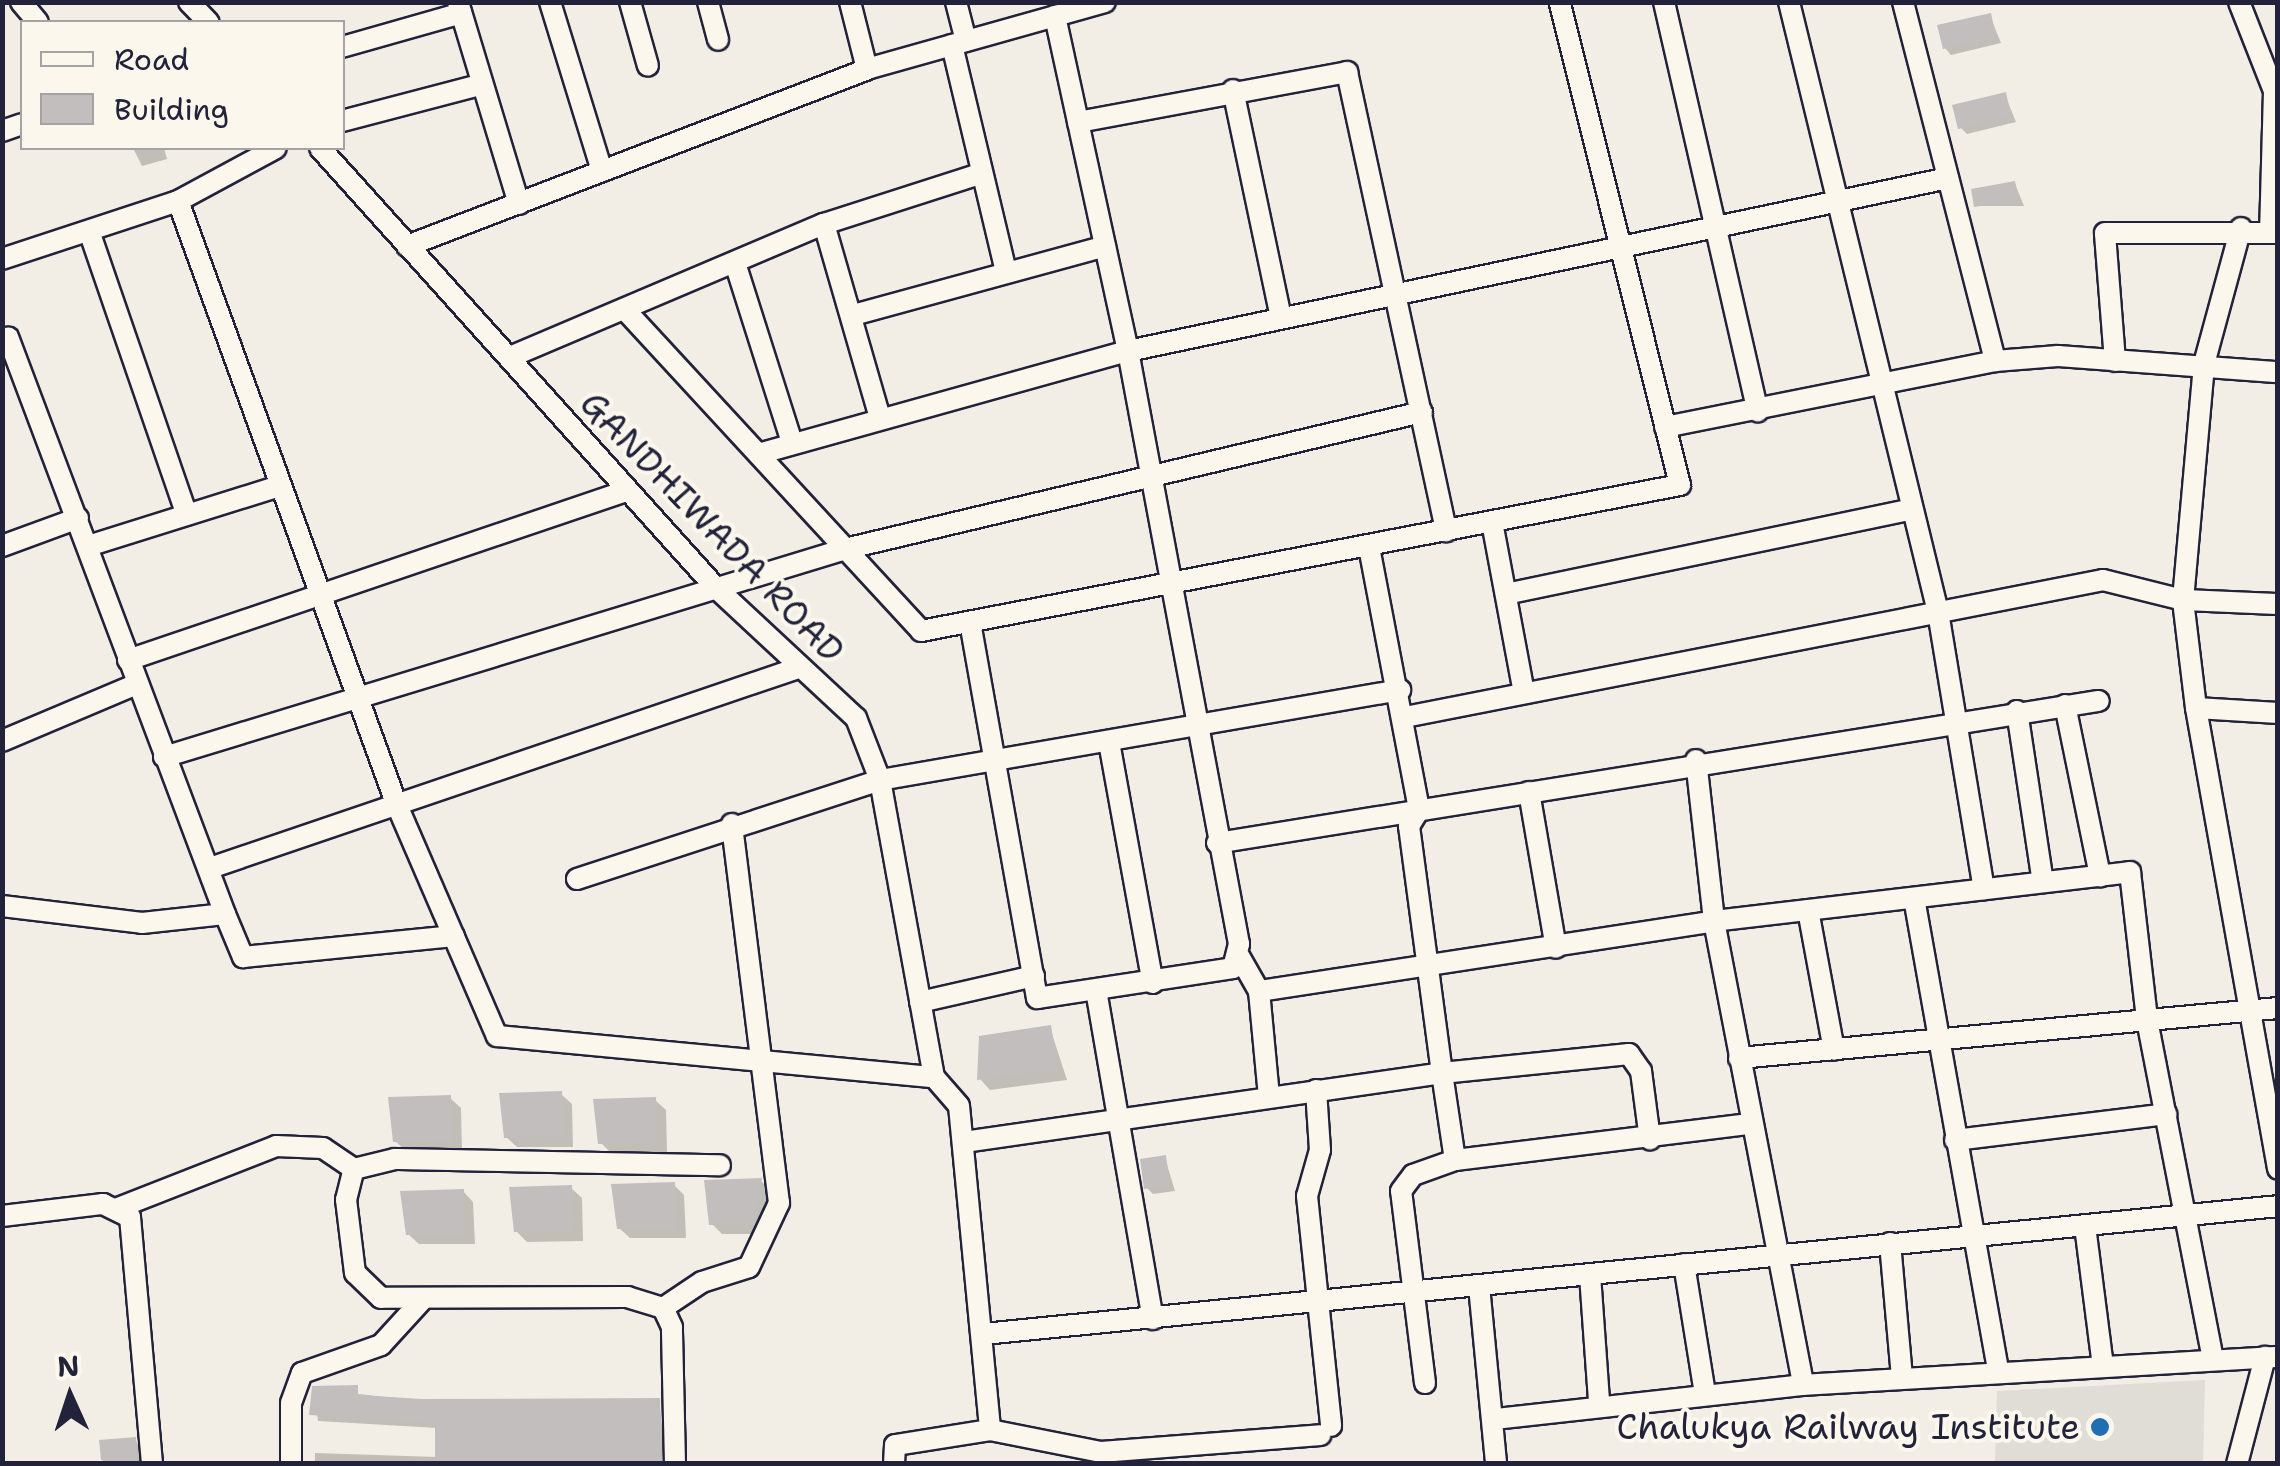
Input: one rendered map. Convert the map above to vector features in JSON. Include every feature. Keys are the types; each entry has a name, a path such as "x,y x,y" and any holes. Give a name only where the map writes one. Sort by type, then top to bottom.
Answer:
{"street":[{"path":"550,2 602,171"},
{"path":"630,2 648,66"},
{"path":"708,2 718,40"},
{"path":"850,2 867,69"},
{"path":"956,2 980,174 1006,270"},
{"path":"407,246 867,69 1104,2"},
{"path":"628,312 762,452 920,631 1680,485 1616,247 1560,2"},
{"path":"1664,2 1758,411"},
{"path":"1789,2 1833,200 1938,612 1984,889"},
{"path":"1903,2 1994,361"},
{"path":"2115,361 2105,233 2241,228 2274,232 2274,92 2239,2"},
{"path":"345,47 460,8 479,85 518,204"},
{"path":"1054,16 1128,351 1239,956 1258,990 1269,1097"},
{"path":"1078,122 1233,90 1346,72 1446,531"},
{"path":"345,119 479,85"},
{"path":"1233,90 1281,318"},
{"path":"2,259 178,201 272,150"},
{"name":"GANDHIWADA ROAD","path":"322,150 716,588 795,669 856,718 880,780 934,1077"},
{"path":"510,358 583,322 628,312 824,224 980,174"},
{"path":"762,452 879,414 1128,351 1717,223 1948,178"},
{"path":"178,201 396,803 497,1036 761,1065 934,1077 958,1106 964,1142 990,1430"},
{"path":"824,224 857,314 879,414"},
{"path":"2241,228 2204,364 2183,600 2196,708 2246,1011 2278,1168"},
{"path":"88,230 187,515"},
{"path":"857,314 1006,270 1105,246"},
{"path":"736,266 792,442"},
{"path":"4,333 78,518 164,757 213,867 225,914 244,957 454,936"},
{"path":"1665,428 1994,361 2204,364 2278,372"},
{"path":"164,757 355,692 845,549 1149,470 1422,412"},
{"path":"88,546 280,486"},
{"path":"128,660 316,589 626,490"},
{"path":"1506,594 1912,509"},
{"path":"2,546 78,518"},
{"path":"1492,522 1524,694"},
{"path":"1370,546 1405,717 1418,810 1409,826 1425,966 1455,1160"},
{"path":"1405,717 2103,580 2183,600 2278,604"},
{"path":"970,622 1038,998 1224,974 1239,956"},
{"path":"213,867 795,669"},
{"path":"2,741 138,684"},
{"path":"576,879 732,824 880,780 1400,690"},
{"path":"1217,844 1696,760 1958,718 2098,701"},
{"path":"2065,705 2100,876"},
{"path":"2196,708 2278,713"},
{"path":"2017,711 2044,882"},
{"path":"1108,742 1154,983"},
{"path":"1696,760 1714,921 1750,1124 1782,1253 1803,1385"},
{"path":"1529,792 1556,948"},
{"path":"663,1308 702,1282 749,1267 775,1227 761,1065 732,824"},
{"path":"1258,990 1556,948 1714,921 2130,872 2147,1020 2213,1360"},
{"path":"1914,898 1935,1041 1998,1371"},
{"path":"2,906 142,923 225,914"},
{"path":"1808,910 1834,1050"},
{"path":"920,1002 1034,976"},
{"path":"1096,990 1153,1319"},
{"path":"1739,1058 2278,1008"},
{"path":"964,1142 1442,1073 1630,1054 1641,1071 1650,1138"},
{"path":"894,1464 895,1445 990,1430 1101,1452 1326,1430 1320,1303 1306,1196 1320,1150 1316,1090"},
{"path":"1956,1140 2166,1114"},
{"path":"1426,1383 1409,1294 1401,1191 1413,1175 1455,1160 1750,1124"},
{"path":"2,1216 118,1208 276,1146 323,1148 354,1170"},
{"path":"354,1170 395,1159 720,1165"},
{"path":"354,1170 346,1215 360,1284 381,1298 628,1297 663,1308"},
{"path":"983,1334 2278,1206"},
{"path":"118,1208 138,1241 152,1464"},
{"path":"2085,1226 2103,1366"},
{"path":"1890,1243 1902,1378"},
{"path":"1684,1264 1705,1394"},
{"path":"1590,1274 1599,1402"},
{"path":"1479,1286 1495,1419 1496,1464"},
{"path":"292,1464 291,1403 302,1373 381,1345 423,1300"},
{"path":"663,1308 675,1464"},
{"path":"1495,1419 1599,1402 1803,1385 2271,1357 2237,1464"}],"shaded area":[{"name":"Chalukya Railway Institute","path":"2205,1380 2203,1463 1995,1463 1997,1391"}],"building":[{"path":"1991,13 1996,37 1943,49 1937,25"},
{"path":"2006,92 2011,116 1958,129 1952,105"},
{"path":"2015,181 2019,200 1974,207 1971,189"},
{"path":"1051,1025 1058,1070 977,1080 979,1036"},
{"path":"562,1091 564,1137 504,1138 499,1093"},
{"path":"451,1095 452,1141 393,1142 388,1097"},
{"path":"656,1097 657,1144 598,1144 593,1099"},
{"path":"1166,1155 1170,1186 1144,1189 1140,1159"},
{"path":"762,1178 754,1224 709,1225 704,1180"},
{"path":"675,1182 676,1229 617,1229 611,1184"},
{"path":"572,1185 573,1232 514,1232 509,1187"},
{"path":"464,1189 465,1235 406,1235 400,1191"},
{"path":"358,1385 358,1395 422,1399 660,1398 661,1464 435,1464 435,1423 309,1415 312,1386"},
{"path":"136,1437 136,1464 101,1460 99,1440"}],"place":[{"name":"Chalukya Railway Institute","path":"2100,1427"}]}
